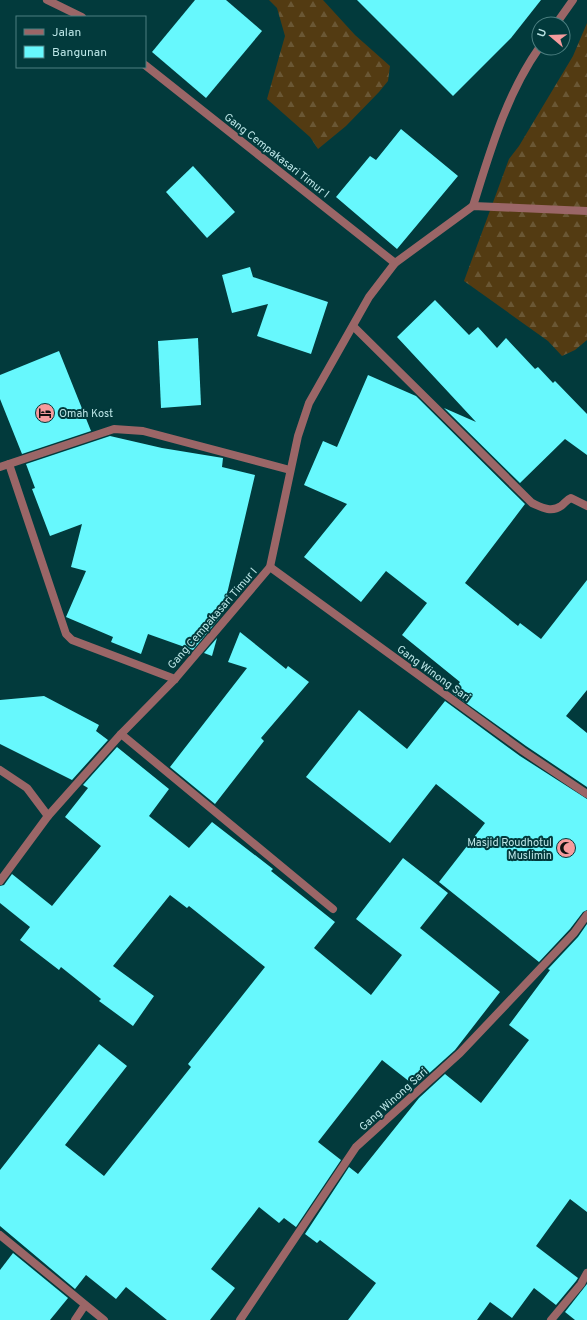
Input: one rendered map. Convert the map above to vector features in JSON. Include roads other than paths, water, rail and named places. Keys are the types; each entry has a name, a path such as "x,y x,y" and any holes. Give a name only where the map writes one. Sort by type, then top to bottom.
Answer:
{"street":[{"path":"47,0 80,16"},
{"path":"562,16 573,0"},
{"path":"534,56 526,68 494,138 473,206 587,211"},
{"name":"Gang Cempakasari Timur I","path":"146,66 395,263"},
{"name":"Gang Cempakasari Timur I","path":"0,882 48,816 121,734 174,679 270,567 298,436 309,403 369,297 395,263 473,206"},
{"path":"353,326 532,503 550,510 562,506 566,500 571,498 587,506"},
{"path":"0,467 114,429 144,431 290,470"},
{"path":"9,464 66,634 72,640 174,679"},
{"name":"Gang Winong Sari","path":"270,567 523,751 587,794"},
{"path":"121,734 333,909"},
{"path":"0,770 27,788 48,816"},
{"name":"Gang Winong Sari","path":"240,1320 356,1147 460,1053 574,933 587,915"},
{"path":"0,1235 104,1320"},
{"path":"551,1320 581,1284 587,1274"},
{"path":"75,1320 86,1305"}],"place":[{"name":"Omah Kost","path":"45,413"},
{"name":"Masjid Roudhotul Muslimin","path":"566,848"}]}
